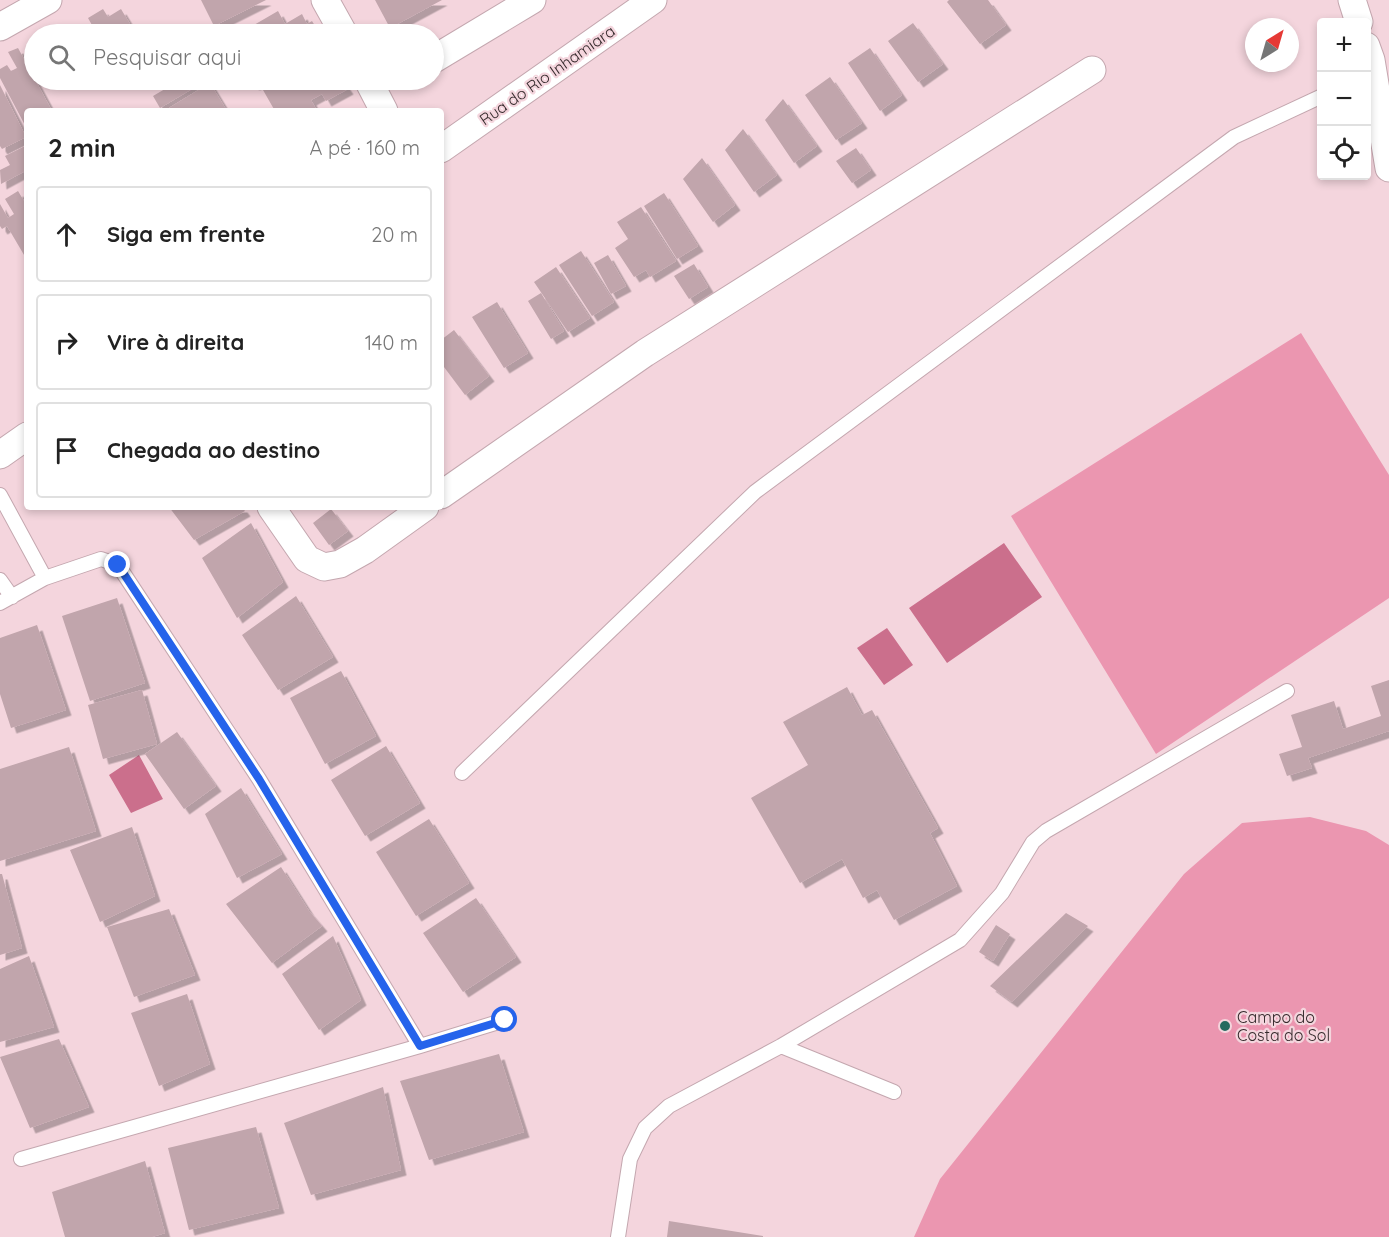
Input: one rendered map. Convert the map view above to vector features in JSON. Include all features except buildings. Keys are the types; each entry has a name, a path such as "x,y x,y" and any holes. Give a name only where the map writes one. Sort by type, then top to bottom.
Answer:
{"street":[{"path":"0,27 48,0"},
{"path":"325,0 338,24"},
{"path":"444,53 532,0"},
{"name":"Rua do Rio Inhamiara","path":"444,147 653,0"},
{"path":"1352,0 1358,18"},
{"path":"444,493 645,353 1092,70"},
{"path":"1371,79 1389,168"},
{"path":"373,90 382,108"},
{"path":"0,455 24,438"},
{"path":"272,510 307,559 324,567 340,564 365,550 421,510"}],"lane":[{"path":"462,773 755,492 1234,137 1317,98"},
{"path":"0,495 45,578"},
{"path":"0,580 6,600 45,578 101,559 118,565 259,779 420,1046"},
{"path":"618,1237 630,1159 645,1128 669,1106 781,1046 960,940 1002,893 1033,842 1046,831 1287,692"},
{"path":"21,1159 505,1020"},
{"path":"781,1046 894,1092"}],"shaded area":[{"path":"1301,333 1389,475 1389,598 1156,754 1011,516"},
{"path":"1004,543 1042,597 947,663 909,608"},
{"path":"887,628 913,665 884,685 857,648"},
{"path":"139,755 163,799 131,813 109,775"},
{"name":"Campo do Costa do Sol","path":"1310,817 1366,831 1389,845 1389,1237 914,1237 940,1179 1184,874 1242,823"}],"place":[{"name":"Campo do Costa do Sol","path":"1225,1026"}],"route":[{"path":"118,565 259,779 420,1046 505,1020"}]}
